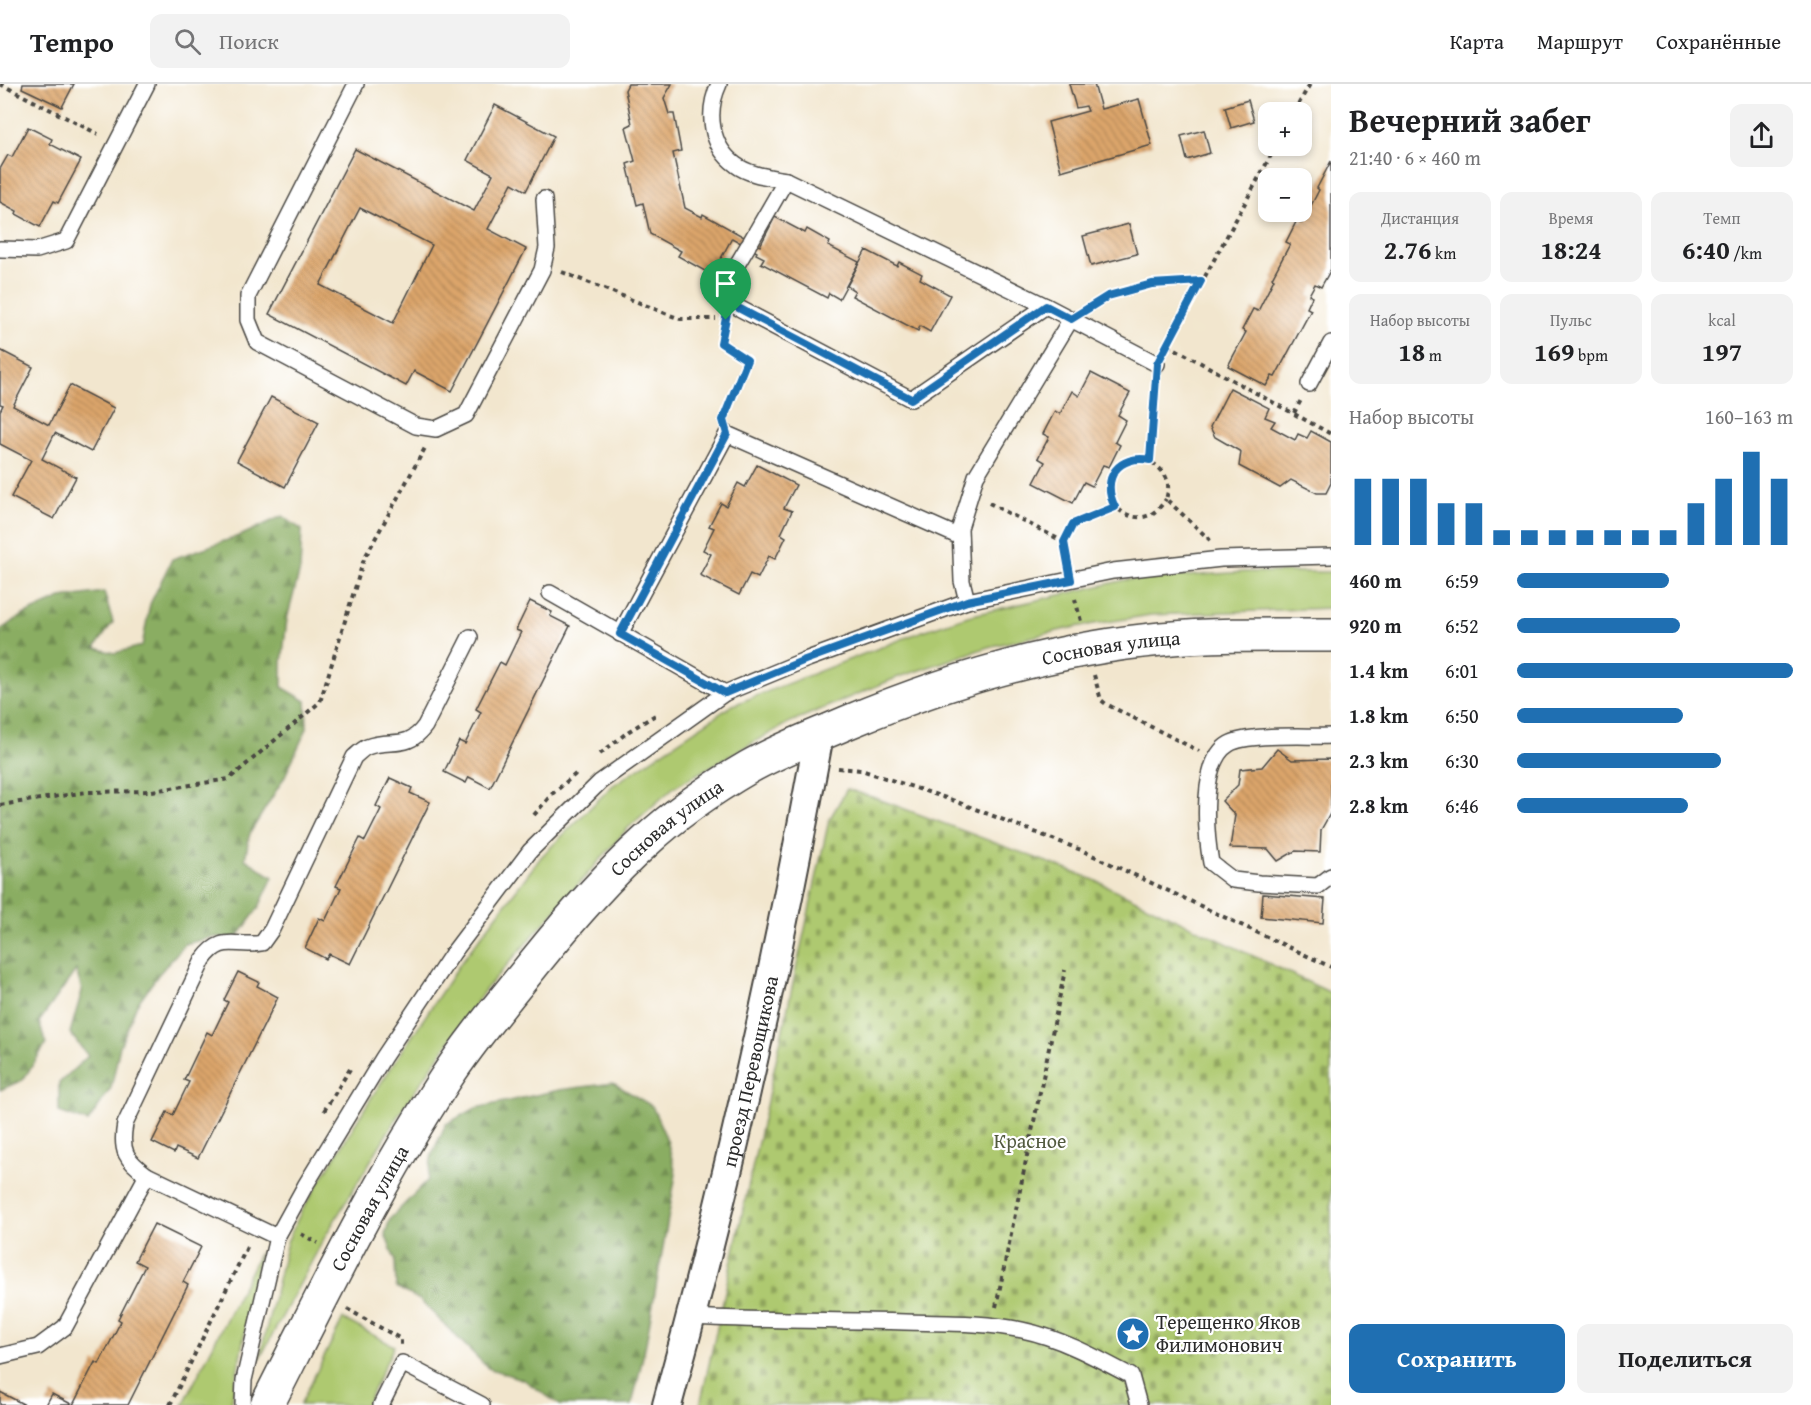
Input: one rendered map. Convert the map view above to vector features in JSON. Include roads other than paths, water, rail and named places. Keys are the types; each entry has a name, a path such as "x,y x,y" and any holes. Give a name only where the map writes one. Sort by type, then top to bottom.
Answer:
{"street":[{"name":"Сосновая улица","path":"267,1405 343,1256 402,1148 446,1078 505,999 561,930 646,840 694,803 751,766 816,750 875,711 938,688 998,670 1061,654 1160,639 1251,635 1331,635"},
{"name":"проезд Перевощикова","path":"666,1405 691,1317 754,1057 816,750"}],"lane":[{"path":"0,249 37,250 66,241 147,84"},
{"path":"356,84 248,296 248,320 257,342 416,426 436,429 466,415 543,264 547,248 544,199"},
{"path":"719,84 715,92 712,133 736,166 756,174 786,180 1046,306 1157,364"},
{"path":"786,180 718,297 911,399 1046,306"},
{"path":"967,601 962,581 960,528 976,476 1071,319"},
{"path":"1309,384 1331,343"},
{"path":"620,634 727,434 960,537"},
{"path":"243,1405 244,1380 277,1237 305,1186 383,1058 453,952 530,851 600,782 725,693 805,660 967,601 1113,571 1221,559 1331,556"},
{"path":"550,593 725,693"},
{"path":"277,1237 147,1175 130,1162 122,1139 125,1124 203,960 211,949 226,942 249,945 262,943 272,928 354,757 366,748 408,742 418,736 470,637"},
{"path":"1331,736 1245,739 1228,744 1216,759 1208,781 1207,837 1211,864 1233,880 1318,886 1331,876"},
{"path":"0,1356 38,1347 65,1327 147,1175"},
{"path":"691,1317 748,1320 938,1322 1024,1330 1053,1339 1131,1376 1139,1405"},
{"path":"381,1405 402,1363 482,1405"}],"place":[{"name":"Терещенко Яков Филимонович","path":"1133,1334"}],"park label":[{"name":"Красное","path":"1030,1141"}]}
